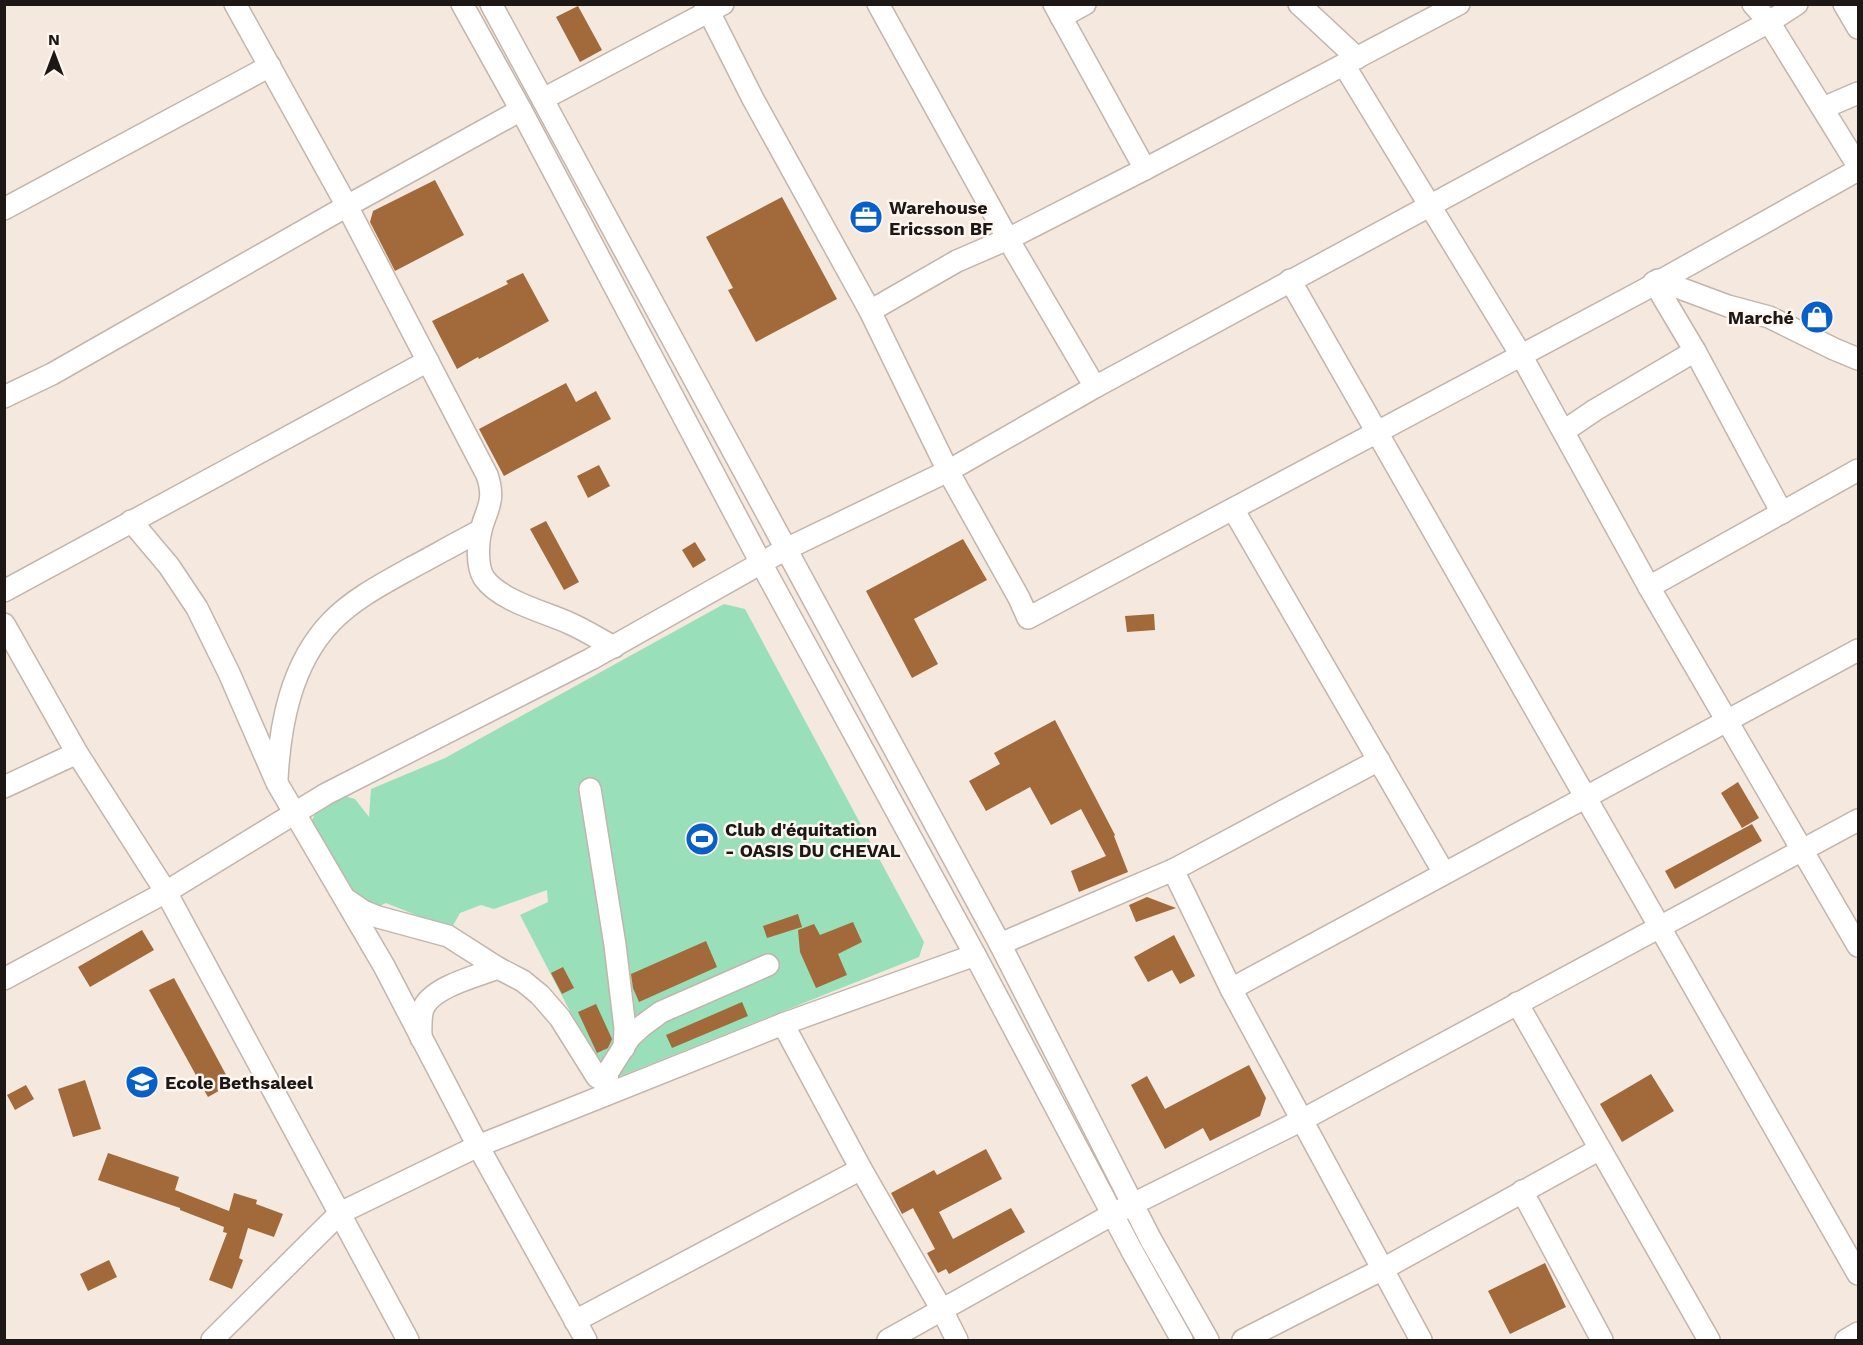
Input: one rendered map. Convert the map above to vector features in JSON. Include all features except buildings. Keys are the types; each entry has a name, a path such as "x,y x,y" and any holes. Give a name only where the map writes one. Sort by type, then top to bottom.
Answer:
{"street":[{"path":"235,4 347,206 487,475 492,489 491,501 480,531 480,564 484,577 498,591 569,623 614,647"},
{"path":"462,4 1182,1341"},
{"path":"491,4 1000,945 1133,1204 1208,1341"},
{"path":"878,4 1008,239 1095,387"},
{"path":"1085,4 1057,11 1145,169"},
{"path":"1299,4 1350,62 1428,206 1521,355 1649,587 1858,946"},
{"path":"870,311 957,261 1008,239 1145,169 1459,4"},
{"path":"543,99 712,7 753,99 870,311 948,471 1028,618 1521,355 1858,168 1769,22 1753,4"},
{"path":"4,979 166,892 295,812 614,647 786,549 948,471 1095,387 1769,22 1797,4"},
{"path":"1844,4 1858,28"},
{"path":"4,209 270,66"},
{"path":"1823,108 1858,93"},
{"path":"4,397 52,374 521,110"},
{"path":"1290,280 1858,1274"},
{"path":"1656,281 1782,513"},
{"path":"1656,281 1728,306 1769,317 1834,350 1858,359"},
{"path":"1564,431 1695,351"},
{"path":"4,591 428,361"},
{"path":"1649,587 1858,470"},
{"path":"1233,508 1443,873"},
{"path":"131,521 169,566 197,608 229,673 277,783 384,966 478,1146 586,1341"},
{"path":"277,783 283,722 292,690 313,646 332,621 381,584 480,531"},
{"path":"4,624 77,753 166,892 408,1341"},
{"path":"1231,989 1858,650"},
{"path":"4,787 77,753"},
{"path":"1000,945 1173,870 1379,760"},
{"path":"590,789 615,945 625,1028 624,1048"},
{"path":"888,1341 1113,1214 1302,1120 1858,820"},
{"path":"1173,870 1231,989 1421,1341"},
{"path":"346,899 363,911 378,917 448,936 523,981 540,995 560,1018 606,1089"},
{"path":"222,1336 340,1213 478,1146 606,1089 975,955"},
{"path":"606,1089 608,1072 630,1037 642,1026 661,1012 768,965"},
{"path":"421,1039 423,1008 430,999 443,989 498,968"},
{"path":"1517,1003 1709,1341"},
{"path":"783,1024 957,1341"},
{"path":"1243,1341 1383,1269 1600,1149"},
{"path":"575,1321 861,1169"},
{"path":"1522,1191 1602,1341"},
{"path":"1846,1341 1858,1333"}],"green space":[{"name":"Club d'équitation - OASIS DU CHEVAL","path":"724,604 745,609 924,942 919,957 618,1077 600,1069 520,915 548,902 547,890 494,909 481,905 460,913 451,929 386,903 375,908 344,887 311,822 316,812 344,796 355,799 369,817 371,789 445,758"}],"place":[{"name":"Warehouse Ericsson BF","path":"866,217"},
{"name":"Marché","path":"1817,317"},
{"name":"Club d'équitation - OASIS DU CHEVAL","path":"702,839"},
{"name":"Ecole Bethsaleel","path":"142,1082"}]}
